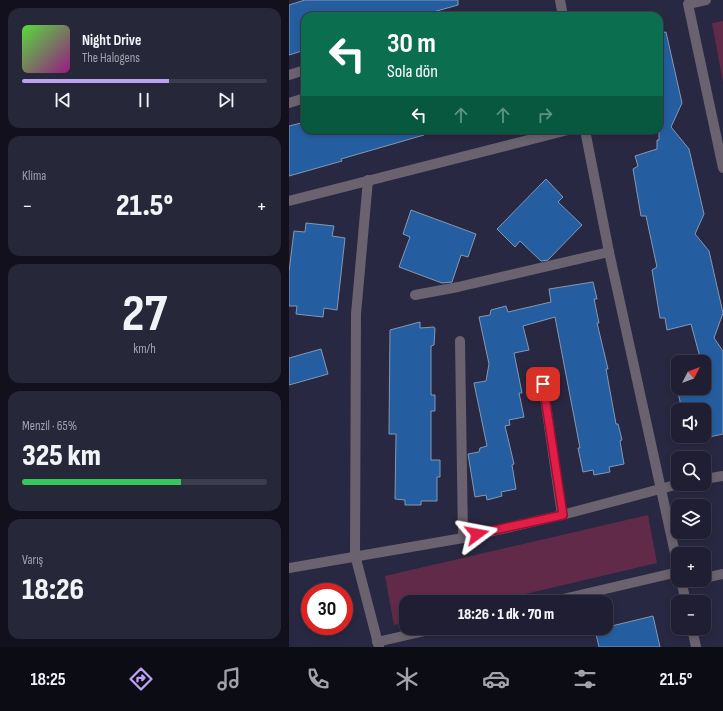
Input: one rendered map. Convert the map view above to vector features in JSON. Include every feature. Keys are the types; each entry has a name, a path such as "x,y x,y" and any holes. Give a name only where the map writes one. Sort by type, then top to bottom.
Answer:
{"street":[{"path":"560,0 562,12"},
{"path":"706,0 688,4 723,168"},
{"path":"289,75 301,71"},
{"path":"289,103 301,99"},
{"path":"289,201 552,134"},
{"path":"586,134 609,252 673,547"},
{"path":"368,180 356,314 355,555 378,644 412,635"},
{"path":"415,295 458,287 609,252"},
{"path":"460,341 463,538"},
{"path":"543,384 563,515"},
{"path":"711,478 723,476"},
{"path":"289,568 355,555 463,538 563,515 671,486"},
{"path":"580,595 671,574"},
{"path":"711,577 723,574"},
{"path":"694,635 697,647"}],"shaded area":[{"path":"723,21 723,82 712,23"},
{"path":"648,515 657,563 521,595 399,595 399,624 394,625 385,576"}],"building":[{"path":"305,0 458,0 458,5 433,12 301,12 301,51 289,55 289,5"},
{"path":"663,32 666,32 682,103 671,127 689,149 704,214 695,234 709,251 723,313 714,338 723,351 723,434 711,437 711,403 680,403 679,395 711,395 711,355 699,355 691,324 667,330 665,318 660,318 652,270 657,267 646,216 641,216 633,169 638,166 635,156 657,149 659,134 663,134"},
{"path":"301,123 301,134 424,135 289,176 289,126"},
{"path":"546,179 563,197 558,202 582,225 548,260 541,261 520,241 515,247 497,229"},
{"path":"411,210 476,234 468,257 461,255 452,282 442,283 399,267 410,237 403,234"},
{"path":"306,223 334,226 332,236 345,238 337,310 324,308 323,317 296,314 297,306 289,306 289,272 294,231 305,232"},
{"path":"593,282 597,299 594,299 599,323 597,323 608,369 606,369 616,424 618,424 622,440 620,441 624,464 609,467 610,472 594,475 593,470 583,472 578,448 580,448 555,317 523,326 529,350 514,353 522,393 519,393 524,417 509,420 510,425 505,426 514,464 512,465 516,489 501,492 502,496 487,500 486,495 475,497 468,454 479,452 480,448 487,446 474,383 486,381 489,364 479,317 490,315 491,310 506,306 508,312 551,302 549,289"},
{"path":"420,322 420,328 434,327 435,329 434,345 431,346 431,395 435,395 435,411 431,411 431,460 440,460 440,477 437,477 437,501 421,501 421,505 405,505 405,500 395,499 396,434 389,434 390,330"},
{"path":"321,349 328,374 289,385 289,358"},
{"path":"653,616 660,647 599,647 596,635 613,635 613,626"}],"route":[{"path":"477,534 563,515 543,384"}]}
